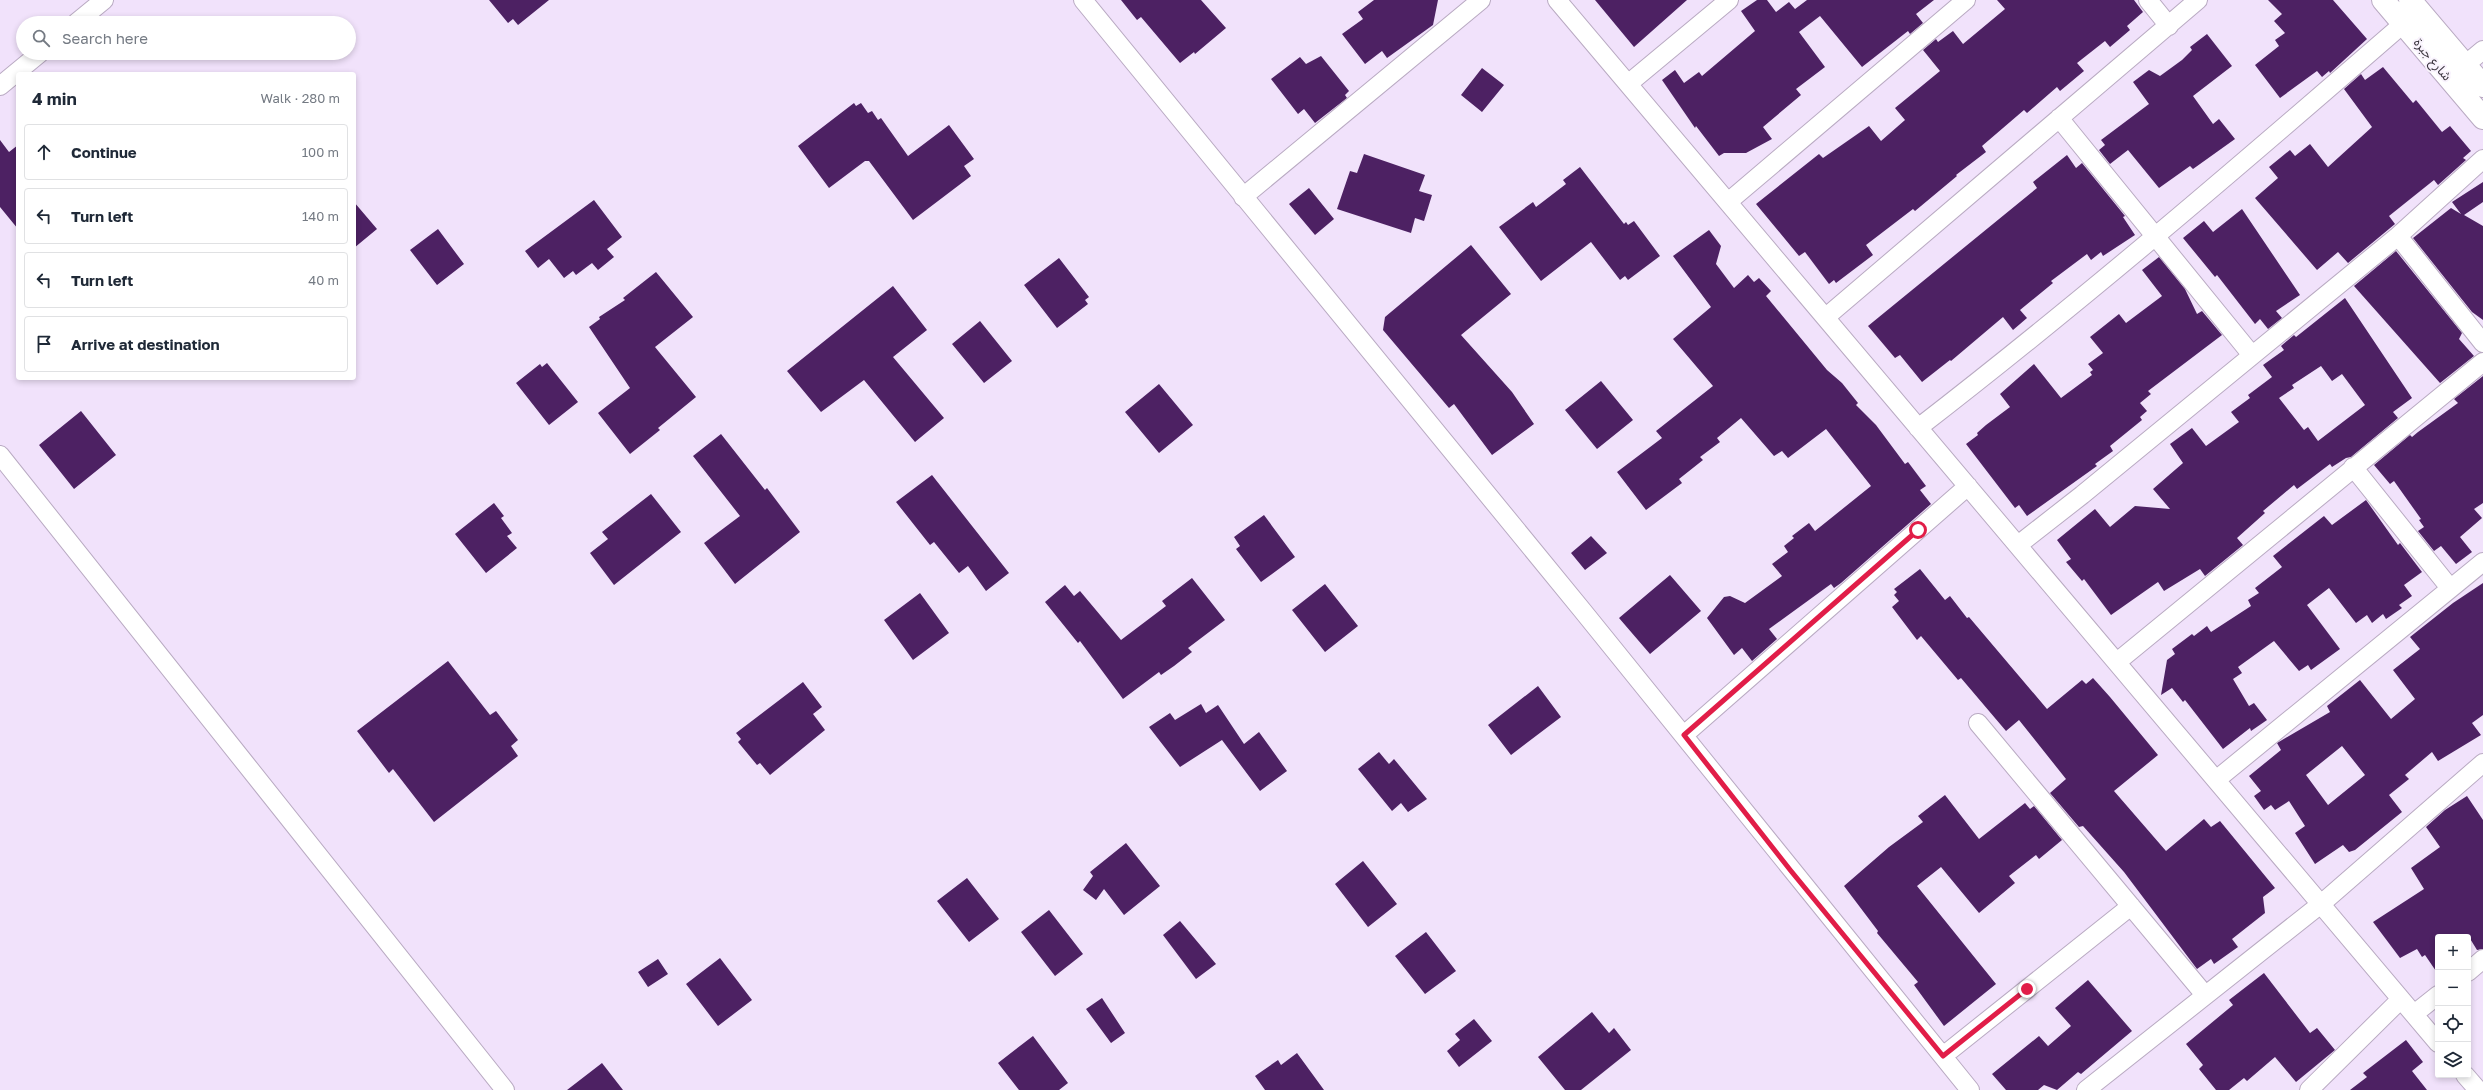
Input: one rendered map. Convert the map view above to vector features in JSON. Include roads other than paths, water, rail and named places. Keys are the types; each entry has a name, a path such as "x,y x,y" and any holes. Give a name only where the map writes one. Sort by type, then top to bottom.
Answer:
{"street":[{"path":"85,16 104,0"},
{"path":"1082,0 1684,735 1791,871 1970,1090"},
{"path":"1243,197 1481,0"},
{"path":"1557,0 2437,1042"},
{"path":"1628,84 1729,0"},
{"path":"1728,202 1966,0"},
{"path":"2148,0 2169,26"},
{"path":"1826,318 2198,0"},
{"name":"شارع جبرة","path":"2383,0 2483,118"},
{"name":"شارع جبرة","path":"2410,0 2483,86"},
{"path":"1918,428 2008,358 2156,236 2403,24"},
{"path":"2465,65 2483,50"},
{"path":"17,72 32,60"},
{"path":"0,86 16,73"},
{"path":"2059,118 2251,354"},
{"path":"2018,545 2082,495 2251,354 2398,236 2483,159"},
{"path":"2398,236 2483,344"},
{"path":"2117,662 2353,467 2483,362"},
{"path":"0,455 505,1090"},
{"path":"2353,467 2450,588"},
{"path":"1684,735 1968,486"},
{"path":"2216,780 2483,562"},
{"path":"1978,723 2205,996"},
{"path":"2086,1090 2320,904 2483,763"},
{"path":"1943,1056 2131,906"},
{"path":"2470,970 2483,959"},
{"path":"2414,1014 2435,998"},
{"path":"2309,1090 2401,999"},
{"path":"2468,1078 2478,1090"}]}
